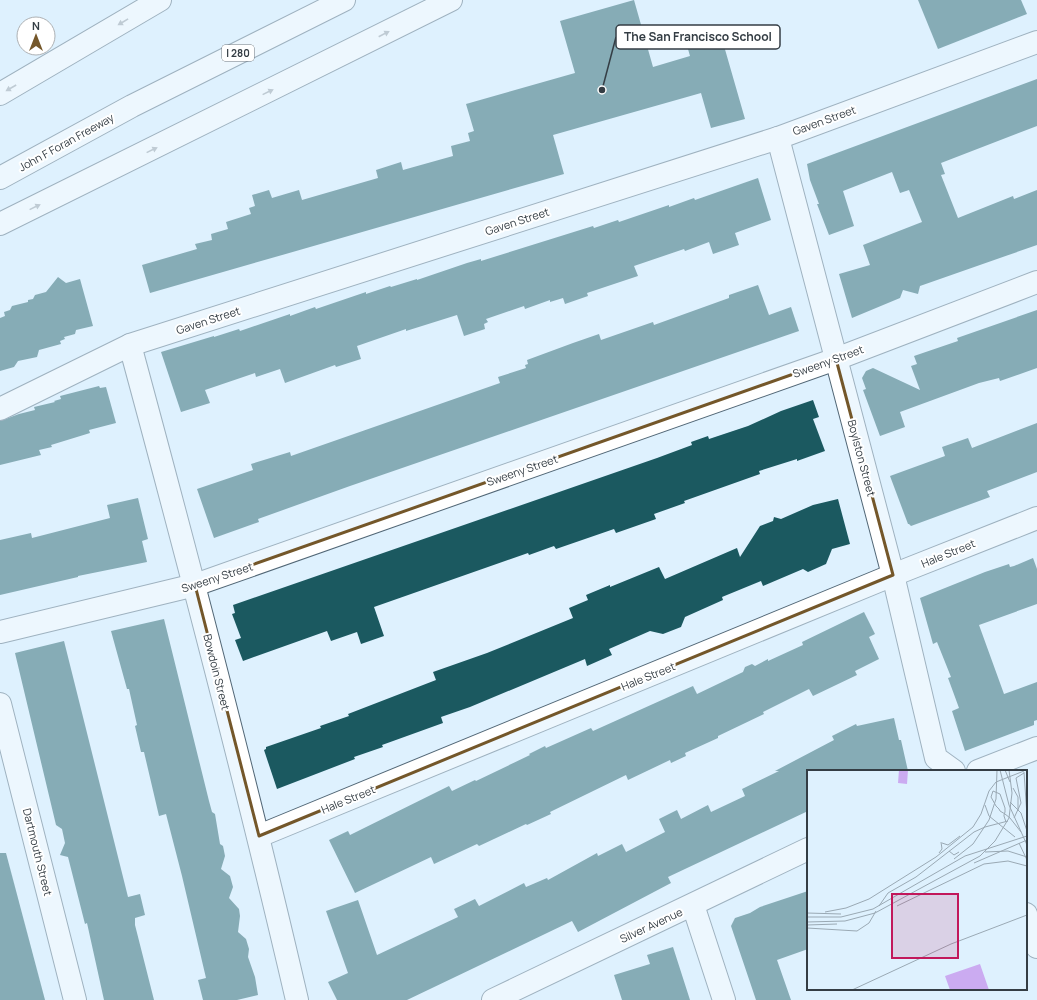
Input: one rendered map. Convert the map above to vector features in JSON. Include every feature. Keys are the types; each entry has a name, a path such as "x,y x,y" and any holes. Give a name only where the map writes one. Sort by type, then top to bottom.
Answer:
{"main road":[{"path":"132,106 312,0"},
{"name":"I 280","path":"132,106 344,0"},
{"path":"0,224 451,0"},
{"path":"0,94 159,1"},
{"name":"Gaven Street","path":"0,409 130,345 778,138 1037,42"},
{"name":"John F Foran Freeway","path":"0,178 132,106"},
{"name":"Boylston Street","path":"778,138 893,575 936,758 953,770"},
{"name":"Sweeny Street","path":"0,632 196,585 836,359 1037,282"},
{"name":"Bowdoin Street","path":"130,345 196,585 259,836 297,1000"},
{"name":"Hale Street","path":"259,836 893,575 1037,518"},
{"name":"Dartmouth Street","path":"0,704 75,1000"},
{"path":"981,770 1037,748"},
{"name":"Silver Avenue","path":"493,1000 807,849"},
{"path":"693,905 724,1000"},
{"path":"1027,917 1037,947"}],"highlighted area":[{"path":"836,359 893,575 259,836 195,585"}],"building":[{"path":"634,0 653,67 690,56 686,42 720,32 745,119 711,128 701,93 553,135 564,174 150,293 142,265 197,249 195,244 212,240 211,234 228,229 226,222 251,214 249,208 255,206 252,195 269,190 272,198 299,190 302,200 378,178 376,170 401,162 403,170 453,156 451,146 470,141 468,133 474,131 466,104 575,73 560,21"},
{"path":"918,0 1021,0 1027,14 938,49"},
{"path":"1037,79 1037,126 941,163 945,174 941,175 958,218 1013,196 1014,199 1037,190 1037,245 920,286 918,294 903,290 900,298 852,318 839,274 870,265 863,245 922,222 909,190 900,193 892,172 843,191 854,226 829,235 817,204 819,204 810,180 807,164"},
{"path":"758,178 771,220 735,233 739,245 713,254 709,242 685,251 684,249 634,266 638,276 587,293 588,296 565,304 563,298 550,302 550,300 525,309 524,306 486,319 488,322 484,324 485,329 464,336 457,315 406,331 406,329 357,346 361,359 336,367 335,365 285,383 280,369 256,377 255,373 205,390 210,403 181,412 161,352 239,329 240,331 315,307 316,309 366,292 366,294 390,286 417,280 467,263 481,259 481,261 593,226 594,228 618,220 619,222 669,205 669,207 694,198 695,200"},
{"path":"58,277 66,283 80,279 93,326 76,330 75,334 64,337 65,339 60,341 61,344 39,350 37,357 18,361 14,367 0,371 0,318 5,316 4,312 10,310 12,306 28,302 28,300 33,299 35,295 46,292"},
{"path":"758,285 769,315 791,307 799,331 350,486 258,519 259,522 214,538 197,489 253,470 251,464 290,452 291,456 500,383 498,377 526,368 525,365 528,364 527,360 573,343 599,334 601,340 653,322 654,325 729,298 729,295"},
{"path":"1037,310 1037,368 1000,381 999,378 979,383 900,412 905,427 880,436 863,390 866,389 862,378 866,371 873,368 920,390 911,366 917,364 914,356 958,341 957,338"},
{"path":"99,386 100,388 106,387 116,423 89,430 90,433 51,445 52,447 39,450 41,455 0,465 0,421 35,410 34,407 55,402 54,401 61,399 60,396"},
{"path":"813,400 819,417 813,419 825,451 797,461 797,459 759,471 760,474 684,501 685,503 654,514 656,519 616,533 614,529 556,549 554,546 529,555 528,553 374,607 384,636 361,644 357,632 331,641 327,631 243,661 235,640 241,638 232,614 235,613 233,605 657,458 692,445 691,442 708,436 709,439 748,426 781,411"},
{"path":"1037,423 1037,472 987,491 990,497 911,526 908,524 890,476 945,456 942,447 968,438 972,448"},
{"path":"138,498 148,539 142,541 147,562 78,576 0,595 0,540 31,533 32,538 110,518 107,505"},
{"path":"838,499 850,544 832,549 826,564 808,572 803,569 763,586 761,581 722,597 723,600 685,617 681,627 663,634 650,631 609,649 612,655 587,666 585,659 470,707 441,717 443,723 382,745 383,747 354,757 355,759 277,789 264,750 266,747 321,728 320,726 349,716 348,714 436,680 433,672 487,653 573,618 569,608 588,600 586,595 610,585 610,587 659,567 665,579 737,548 740,557 760,526 773,521 774,517 781,519 813,505"},
{"path":"1033,558 1037,569 1037,604 979,625 1004,694 1037,682 1037,720 1034,721 1034,725 965,751 952,711 959,708 948,678 951,677 937,642 933,644 920,598 985,572 1009,564 1010,567 1014,566"},
{"path":"864,612 875,634 869,637 879,659 855,671 857,675 813,696 809,689 763,712 764,714 718,736 718,738 685,753 686,756 671,763 670,760 628,780 626,775 550,812 551,814 479,846 477,844 434,864 431,857 355,893 329,840 348,831 350,835 449,786 452,791 530,755 529,754 545,746 546,748 591,728 593,731 693,686 697,694 743,672 745,667 752,664 755,666 768,659 768,661 803,645 802,642"},
{"path":"164,619 209,801 212,812 215,814 220,844 223,846 225,856 221,869 230,876 233,887 229,898 239,909 240,916 238,932 246,939 249,949 248,957 255,977 258,995 237,1000 203,1000 198,980 206,978 182,876 166,814 159,816 144,752 141,752 129,689 127,689 111,631"},
{"path":"64,641 128,897 140,894 145,915 135,918 135,925 154,1000 104,1000 87,923 85,924 68,857 60,855 65,843 62,829 56,825 15,653"},
{"path":"894,718 908,770 807,770 807,811 668,877 671,883 578,932 572,921 407,1000 337,1000 328,982 348,973 326,911 358,900 377,955 458,917 454,909 475,899 479,906 524,883 526,887 547,878 548,880 597,853 598,856 622,844 626,852 665,832 659,819 677,810 681,819 708,805 711,812 745,796 742,789 779,771 775,771 834,740 832,736 856,724 857,726"},
{"path":"0,853 6,853 45,1000 0,1000"},
{"path":"807,891 807,949 777,960 791,1000 756,1000 731,926 735,918 750,913 760,907"},
{"path":"673,947 690,1000 622,1000 614,975 650,964 647,955"}],"place":[{"name":"The San Francisco School","path":"602,90"}]}
